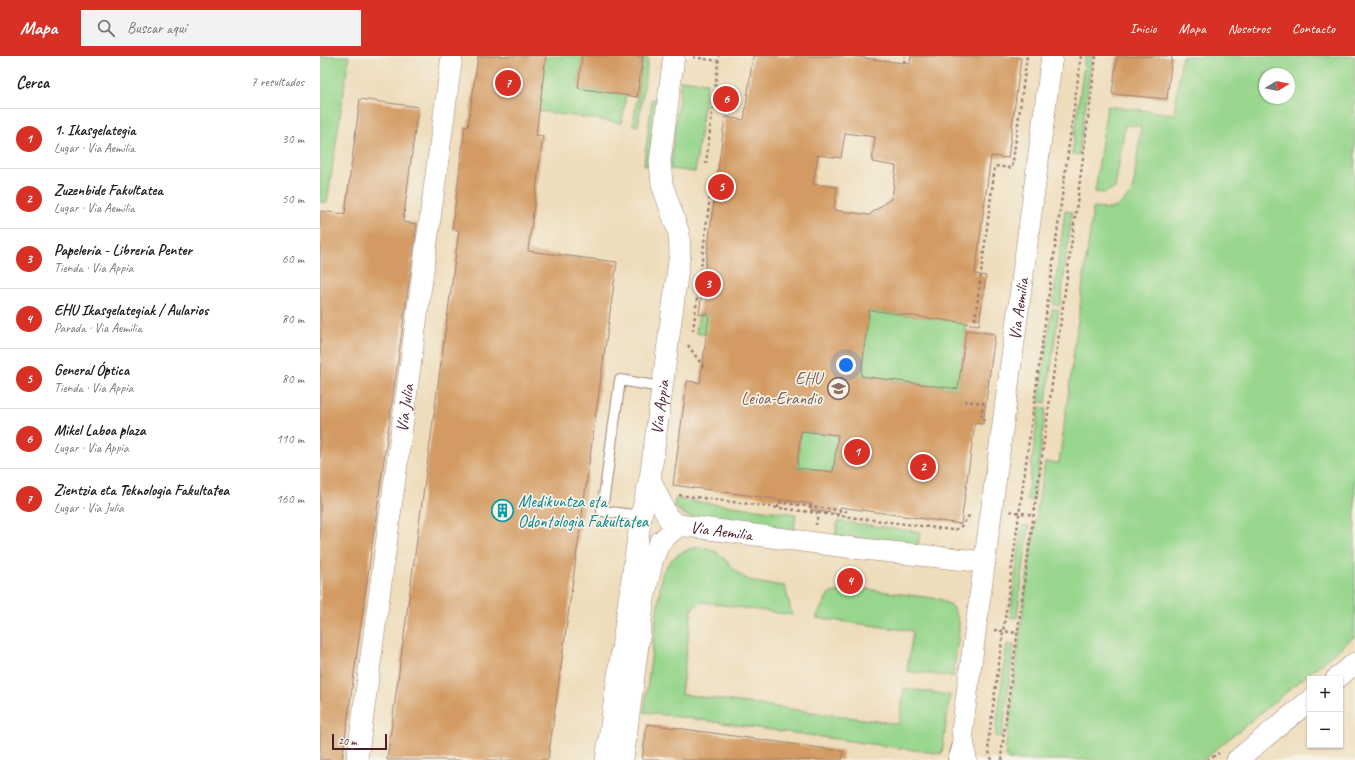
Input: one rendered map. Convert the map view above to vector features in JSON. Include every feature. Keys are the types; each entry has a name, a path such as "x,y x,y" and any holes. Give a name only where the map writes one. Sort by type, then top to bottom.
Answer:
{"street":[{"name":"Vía Julia","path":"357,760 452,56"},
{"name":"Via Appia","path":"606,760 641,516 650,478 661,387 678,342 679,234 662,184 660,161 674,56"},
{"name":"Via Aemilia","path":"966,760 962,731 1052,56"},
{"path":"650,478 668,518 679,525"},
{"path":"641,516 653,525 660,542"},
{"name":"Via Aemilia","path":"624,760 644,599 653,558 660,542 679,525 814,543 985,562"},
{"path":"1340,676 1355,663"},
{"path":"1237,760 1307,702"}],"lane":[{"path":"641,516 602,511 620,380 661,387"},
{"path":"953,760 962,731"}],"path":[{"path":"686,56 718,61"},
{"path":"706,164 719,56"},
{"path":"904,63 905,56"},
{"path":"975,320 994,166 1012,168 1027,56"},
{"path":"992,760 988,744 1081,56"},
{"path":"1003,760 1002,757 1017,633 1079,197 1096,56"},
{"path":"693,331 710,196"},
{"path":"678,342 686,351"},
{"path":"678,342 704,368"},
{"path":"964,401 983,403 981,419 985,420"},
{"path":"676,494 952,530 960,528 972,509"},
{"path":"778,508 778,502 846,511 845,517"},
{"path":"1007,511 1033,515"},
{"path":"814,543 818,513"},
{"path":"991,630 1017,633"},
{"path":"1213,756 1217,760"}],"green space":[{"path":"320,56 349,56 327,203 320,202"},
{"path":"546,56 582,56 578,88 626,95 622,123 538,111"},
{"path":"1085,56 1092,56 1079,155 1072,154"},
{"path":"1182,56 1355,56 1355,636 1203,760 1008,760 1005,755 1033,535 1045,462 1059,463 1093,208 1108,209 1117,207 1131,194 1134,182 1141,126 1125,125 1115,188 1104,193 1095,192 1107,106 1174,114"},
{"path":"643,57 648,58 638,126 633,125"},
{"path":"681,80 707,83 695,172 670,169"},
{"path":"652,99 658,100 649,166 644,165"},
{"path":"1065,211 1072,212 1060,306 1053,304"},
{"path":"1052,309 1059,310 1046,403 1039,402"},
{"path":"869,310 967,323 958,389 861,376"},
{"path":"699,314 719,316 716,336 696,333"},
{"path":"1039,407 1046,408 1034,501 1027,500"},
{"path":"801,431 838,435 833,472 797,468"},
{"path":"675,499 796,514 794,530 687,516 674,507"},
{"path":"838,521 920,532 918,547 835,536"},
{"path":"1022,525 1029,526 1017,618 1010,617"},
{"path":"698,547 707,548 719,554 739,573 749,580 759,583 785,586 792,615 702,602 692,608 681,694 899,724 904,688 950,695 942,754 644,712 662,574 669,563 681,553"},
{"path":"865,589 940,599 953,607 959,621 959,631 953,677 907,671 913,631 816,618 829,593"},
{"path":"1007,644 1014,645 1002,737 995,736"}],"building":[{"name":"Medikuntza eta Odontologia Fakultatea","path":"478,56 546,56 536,135 543,136 528,251 617,262 548,760 387,760 459,230 452,229 465,126 468,127"},
{"path":"582,56 643,56 637,97 578,88"},
{"path":"753,56 851,56 910,64 911,56 1006,56 1021,58 1008,158 991,156 975,274 986,276 979,325 869,310 861,376 958,389 966,330 995,334 983,424 975,423 961,524 840,507 839,514 811,510 812,504 673,485 687,381 700,383 709,315 699,314 725,117 744,120","holes":["845,133 875,137 872,162 896,166 892,198 869,215 834,210 837,187 813,184 818,155 841,158","801,431 838,435 833,472 797,468"]},
{"path":"1117,56 1172,56 1167,99 1112,94"},
{"path":"360,99 418,107 403,222 417,224 342,760 320,760 320,211 345,214"},
{"path":"647,724 843,751 842,760 642,760"}],"place":[{"name":"Zientzia eta Teknologia Fakultatea","path":"508,83"},
{"name":"Mikel Laboa plaza","path":"726,99"},
{"name":"General Óptica","path":"721,187"},
{"name":"Papelería - Librería Penter","path":"708,284"},
{"name":"EHU Leioa-Erandio","path":"838,388"},
{"name":"1. Ikasgelategia","path":"857,452"},
{"name":"Zuzenbide Fakultatea","path":"923,467"},
{"name":"Medikuntza eta Odontologia Fakultatea","path":"502,511"},
{"name":"EHU Ikasgelategiak / Aularios","path":"850,581"}]}
